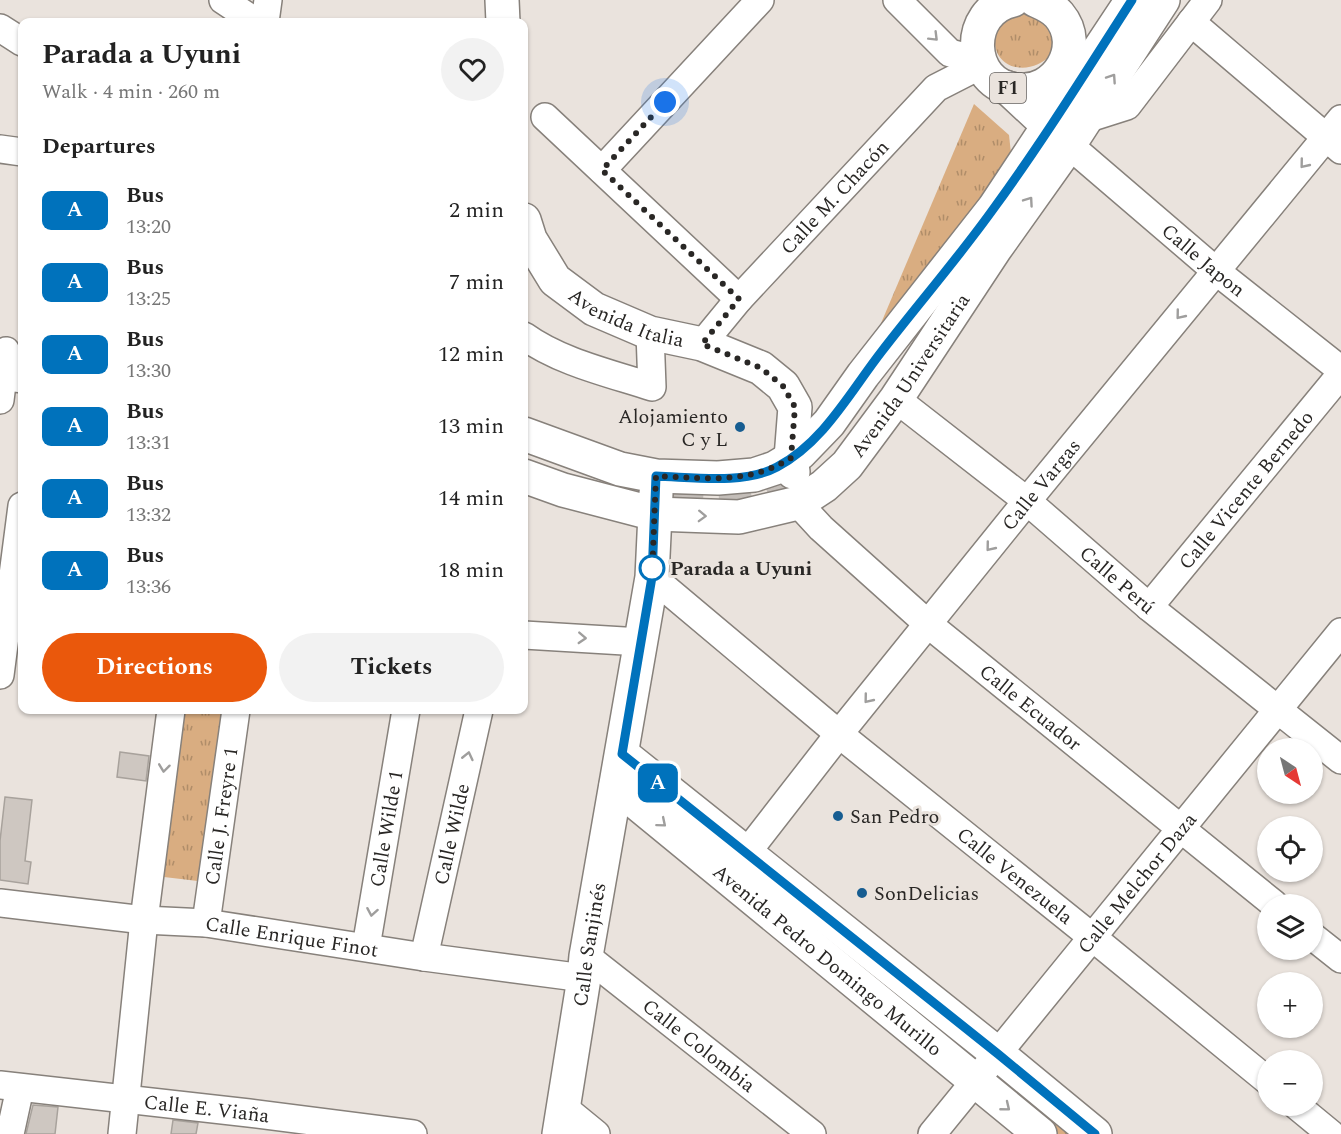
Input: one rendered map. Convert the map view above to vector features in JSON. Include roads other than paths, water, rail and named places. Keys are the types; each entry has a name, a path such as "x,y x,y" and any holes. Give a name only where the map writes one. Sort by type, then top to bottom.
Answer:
{"main road":[{"name":"Avenida Universitaria","path":"528,477 563,490 655,514 739,517 798,503 824,486 848,465 896,399 996,249 1068,122 1132,0"},
{"name":"Avenida Universitaria","path":"528,435 620,469 656,476 718,478 754,475 775,468 800,465 800,453 829,423 863,375 994,208 1068,122 1163,0"},
{"name":"F1","path":"1029,1 1059,15 1066,27 1069,40 1068,55 1063,68 1043,87 1030,91 1001,86 989,77 980,63 974,13 987,15 997,7 1029,1"},
{"path":"1068,55 1068,122"},
{"name":"F1","path":"1008,88 1068,122"},
{"path":"928,321 994,208"},
{"name":"Avenida Italia","path":"528,233 555,280 594,309 650,333 702,344 761,368 783,386 795,407"},
{"path":"800,465 829,450 928,321 996,249"},
{"path":"795,407 814,422 829,423"},
{"path":"795,407 800,465 798,503"},
{"path":"528,455 622,488"},
{"name":"Calle Sanjinés","path":"561,1120 652,577 656,476"},
{"name":"Avenida Pedro Domingo Murillo","path":"619,770 737,866 975,1082 1040,1134"},
{"name":"Avenida Pedro Domingo Murillo","path":"737,866 998,1054 1095,1134"}],"street":[{"path":"223,0 250,18"},
{"path":"266,18 268,0"},
{"path":"602,170 760,0"},
{"path":"897,0 950,53 980,63"},
{"path":"1068,122 1127,106 1208,0"},
{"path":"1191,22 1336,135"},
{"path":"0,28 18,39"},
{"name":"Calle M. Chacón","path":"702,344 739,299 936,88 980,63"},
{"path":"545,117 739,299"},
{"name":"Calle Japon","path":"1068,122 1216,271 1341,372"},
{"name":"Calle Vargas","path":"737,866 839,734 1027,501 1216,271 1336,135"},
{"path":"0,149 18,151"},
{"path":"528,339 565,358 652,387 650,333"},
{"name":"Calle Vicente Bernedo","path":"1149,607 1341,372"},
{"name":"Calle Perú","path":"896,399 1027,501 1149,607 1279,708 1341,760"},
{"name":"Calle Ecuador","path":"798,503 821,528 928,624 1261,894"},
{"path":"0,675 18,531"},
{"name":"Calle Venezuela","path":"652,577 839,734 1257,1072"},
{"name":"Calle Melchor Daza","path":"932,1134 1341,632"},
{"path":"528,635 641,642"},
{"path":"122,1134 144,920 170,714"},
{"name":"Calle J. Freyre 1","path":"206,923 235,714"},
{"name":"Calle Wilde 1","path":"366,946 405,714"},
{"name":"Calle Wilde","path":"424,957 478,714"},
{"name":"Calle Enrique Finot","path":"0,903 144,920 206,923 366,946 424,957 585,967"},
{"path":"1323,944 1341,958"},
{"name":"Calle Colombia","path":"585,967 812,1134"},
{"path":"10,1087 10,1134"},
{"name":"Calle E. Viaña","path":"10,1087 127,1099 248,1124 407,1134"},
{"path":"1310,1116 1332,1134"},
{"path":"561,1120 596,1134"}],"tunnel":[{"path":"622,488 690,499 726,500 763,492 810,472"}],"place":[{"name":"Alojamiento C y L","path":"740,427"},
{"name":"Parada a Uyuni","path":"652,568"},
{"name":"San Pedro","path":"838,816"},
{"name":"SonDelicias","path":"862,893"}]}
